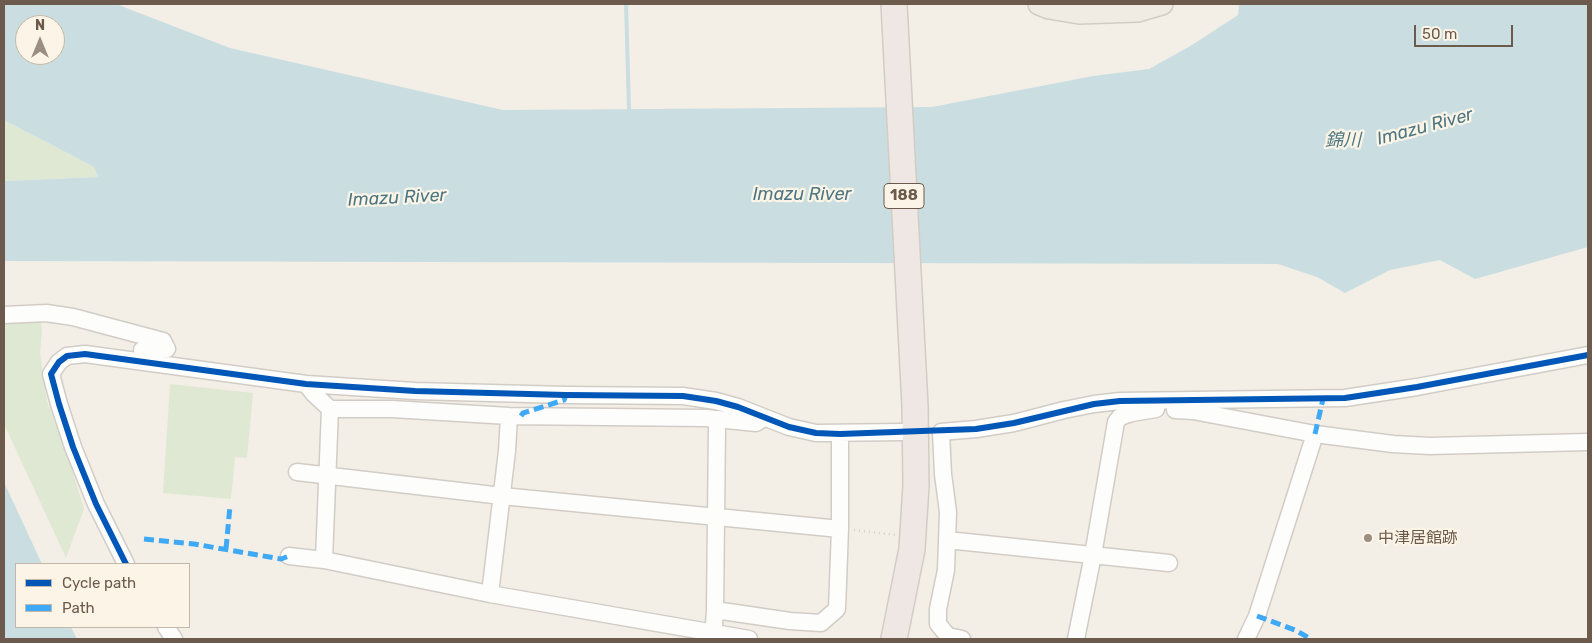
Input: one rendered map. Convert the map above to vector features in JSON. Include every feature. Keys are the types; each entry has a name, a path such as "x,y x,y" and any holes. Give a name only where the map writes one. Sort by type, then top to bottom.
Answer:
{"highway":[{"name":"188","path":"894,4 914,389 916,475 915,521 909,572 894,639"}],"main road":[{"path":"1040,4 1049,8 1078,13 1113,13 1138,11 1162,4"}],"street":[{"path":"4,315 46,312 73,317 163,341 167,349 142,350 144,362"},
{"path":"126,563 96,504 58,404 51,374 58,362 67,356 85,354 306,384 415,391 683,396 716,401 788,427 816,432 840,434 904,432"},
{"path":"1076,639 1116,422 1120,417 1162,405 1344,398 1417,387 1588,355"},
{"path":"306,384 330,409 392,409 509,416 719,419 756,423 764,418"},
{"path":"962,639 948,636 938,624 938,609 946,570 948,502 943,474 941,432 976,430 1094,404 1120,401 1162,405 1315,434 1393,444 1430,446 1588,442"},
{"path":"324,560 330,409"},
{"path":"490,594 508,452 509,416"},
{"path":"713,637 717,426 719,419"},
{"path":"715,610 790,621 820,623 837,608 840,528 840,434"},
{"path":"1246,639 1257,616 1315,434"},
{"path":"297,472 502,496 840,528"},
{"path":"947,540 1169,563"},
{"path":"289,556 324,560 713,637 749,639"},
{"path":"167,628 174,639"}],"path":[{"path":"840,528 901,536"}],"green space":[{"path":"4,120 94,167 98,177 4,181"},
{"path":"20,318 41,322 40,353 47,401 71,466 84,509 66,558 4,424 4,321"},
{"path":"170,384 253,393 247,458 235,457 231,499 163,493"}],"water":[{"name":"錦川","path":"4,4 116,4 230,48 503,110 932,107 1093,76 1149,69 1192,45 1238,15 1239,4 1588,4 1588,247 1475,279 1440,260 1390,270 1345,293 1317,277 1278,264 4,261 4,181 98,177 94,167 4,120"},
{"path":"4,482 42,563 15,563 15,628 72,628 77,639 4,639"}],"waterway":[{"path":"626,4 629,109"}],"marked path":[{"path":"521,416 523,413 564,400 566,395"},
{"path":"1315,434 1323,399"},
{"path":"226,549 230,506"},
{"path":"144,539 194,544 281,559 289,556"},
{"path":"1257,616 1295,630 1311,639"}],"cycle path":[{"path":"126,563 96,504 73,447 59,404 51,374 59,362 67,356 85,354 306,384 415,391 683,396 716,401 738,407 789,427 816,433 840,434 976,429 1014,423 1094,404 1120,401 1345,398 1417,387 1588,355"}],"place":[{"name":"中津居館跡","path":"1368,538"}],"water label":[{"name":"Imazu River","path":"1425,127"},
{"name":"Imazu River","path":"802,195"},
{"name":"Imazu River","path":"397,198"}]}
